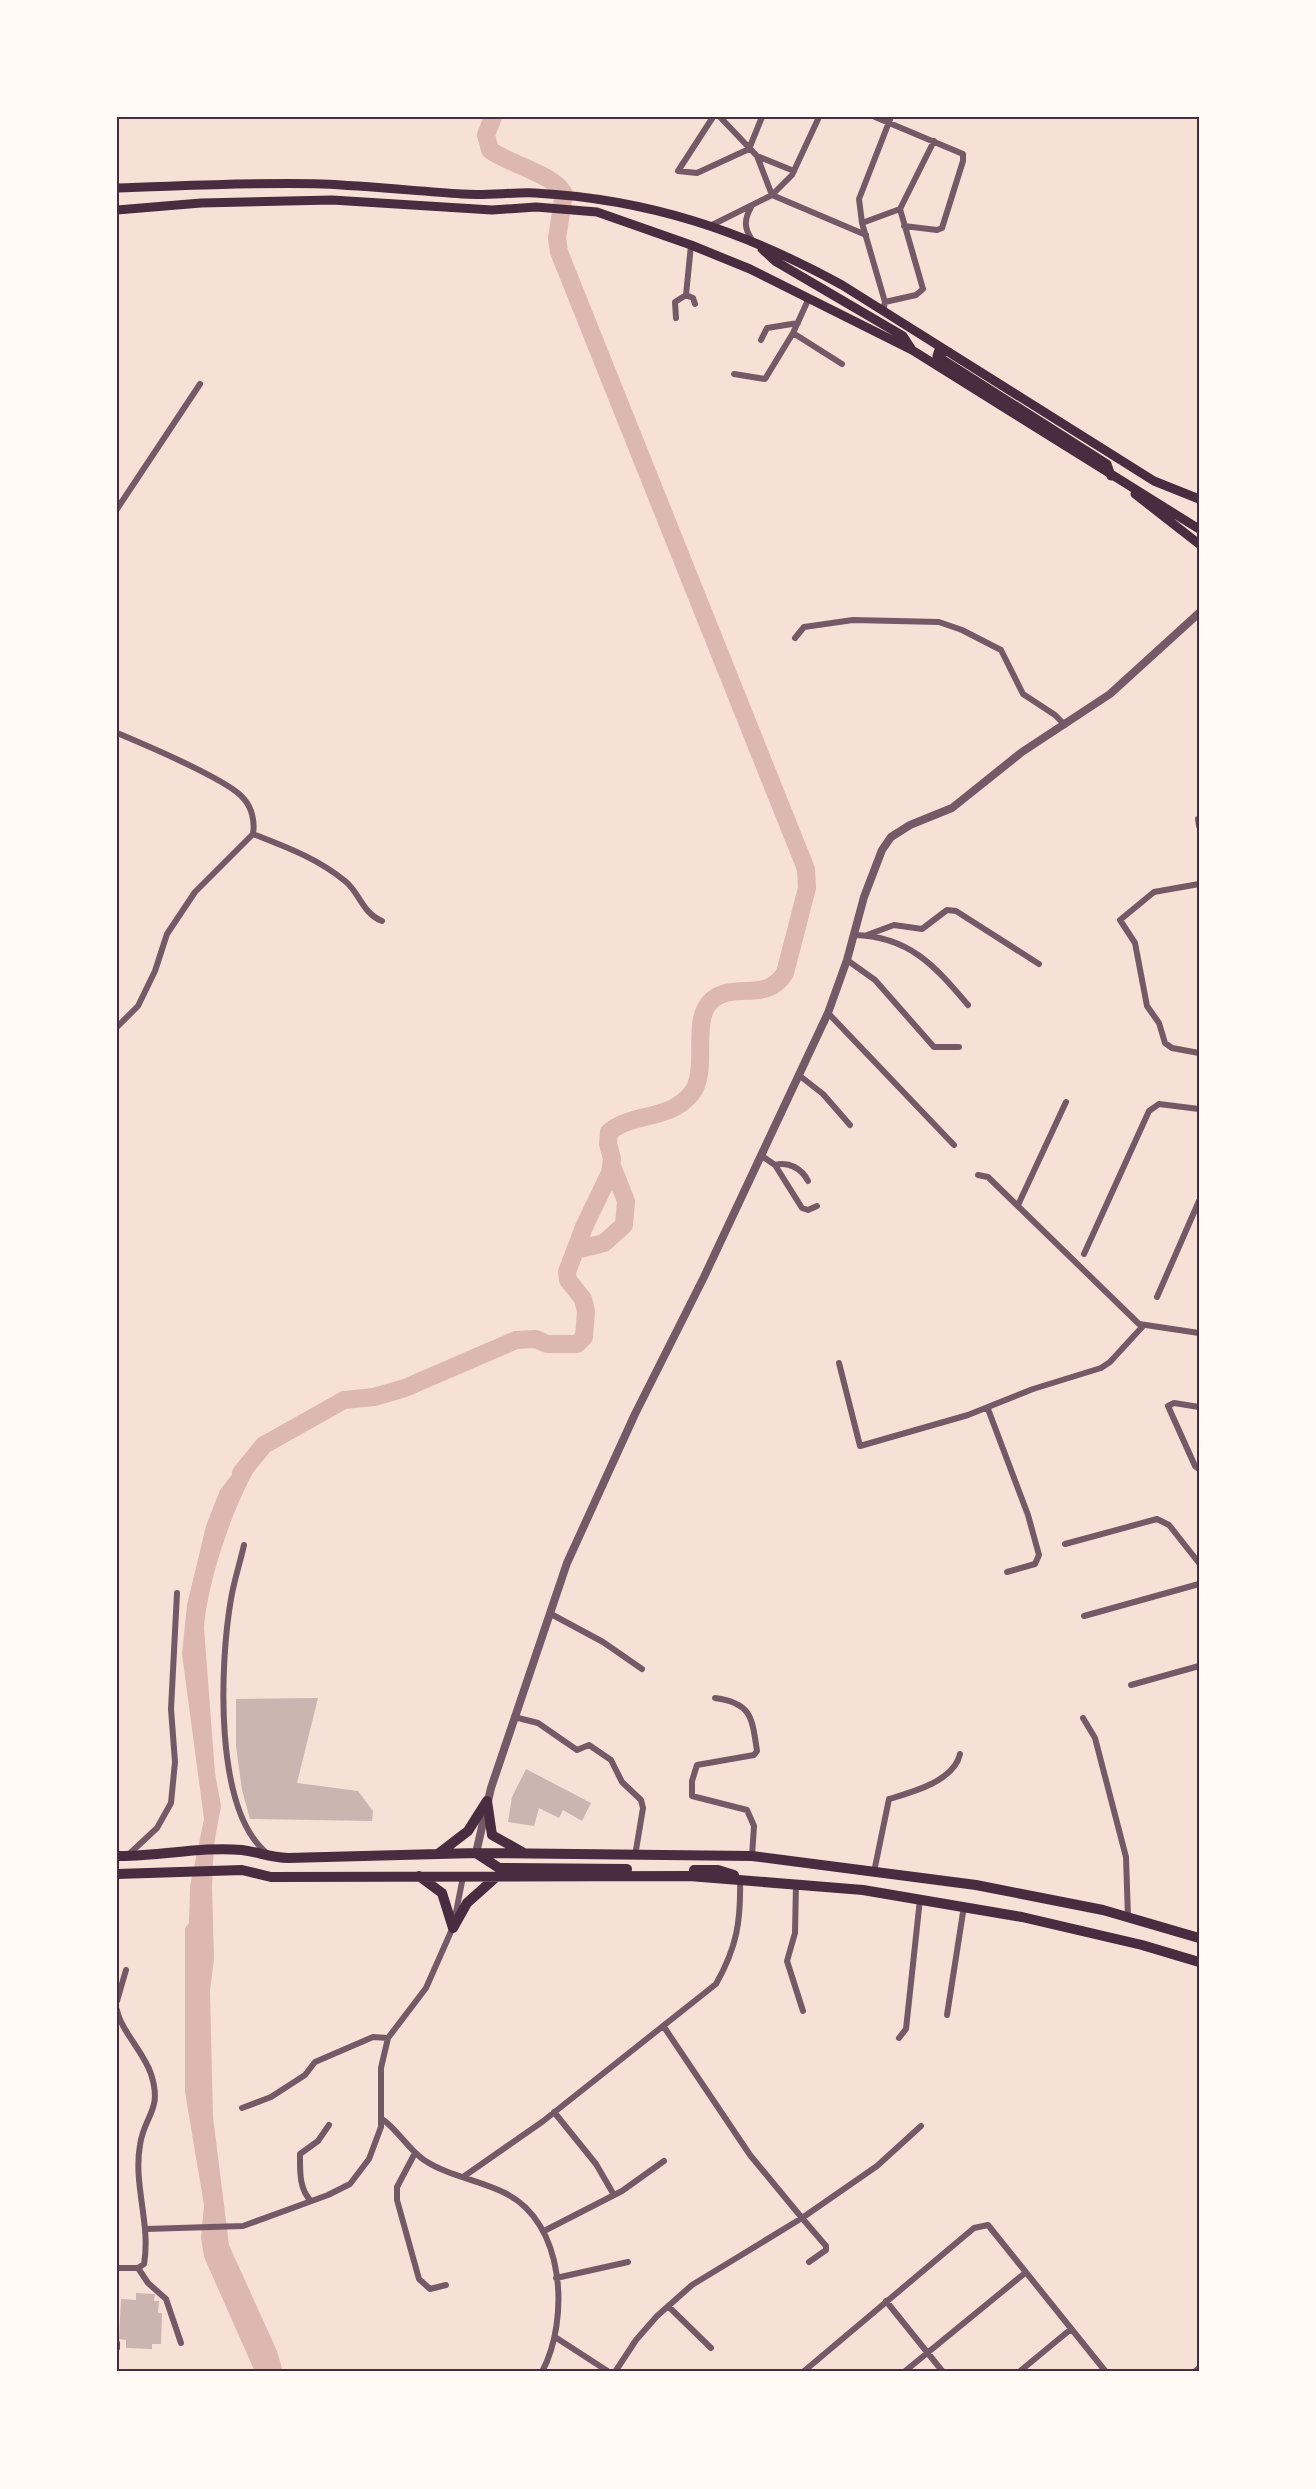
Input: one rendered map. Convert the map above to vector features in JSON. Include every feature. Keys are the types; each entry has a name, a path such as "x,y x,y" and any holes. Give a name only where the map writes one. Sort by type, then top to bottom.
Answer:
{"highway":[{"path":"435,1856 468,1831 487,1801"},
{"path":"487,1801 492,1835 528,1855"},
{"path":"122,1856 186,1850 243,1850 273,1858 435,1856 476,1853 752,1856 976,1885 1103,1910 1199,1938"},
{"path":"476,1853 499,1868 718,1870 740,1879"},
{"path":"117,1874 186,1870 243,1870 271,1877 689,1876 740,1879 921,1898 1076,1929 1199,1962"},
{"path":"418,1876 442,1893 453,1928"},
{"path":"453,1928 467,1903 495,1878"}],"main road":[{"path":"117,188 270,184 465,194 534,193 596,199 712,225 752,240 884,306 953,353 1154,481 1199,499"},
{"path":"117,210 201,204 332,200 492,210 536,207 597,212 691,245 809,298 912,351 1124,484 1199,544"},
{"path":"752,240 775,261 903,336 912,351"},
{"path":"953,353 942,349 937,354 938,358 1107,464 1111,476"},
{"path":"1124,484 1137,489 1199,529"}],"street":[{"path":"713,117 678,171 698,173 749,149 762,117"},
{"path":"720,117 757,156 794,171"},
{"path":"712,225 772,195 794,171 819,117"},
{"path":"875,117 890,120 961,151 964,157 942,228 937,230 904,226"},
{"path":"890,120 859,199 862,223 884,306 916,295 923,289 900,209 934,141"},
{"path":"757,156 772,195 866,235"},
{"path":"751,207 746,217 745,230 752,240"},
{"path":"862,223 900,209"},
{"path":"686,295 691,245"},
{"path":"686,295 693,298 695,304"},
{"path":"676,318 675,302 686,295"},
{"path":"734,374 765,380 793,333 809,298"},
{"path":"761,340 767,328 798,323"},
{"path":"793,333 842,364"},
{"path":"117,509 200,384"},
{"path":"476,1853 487,1801 567,1563 596,1498 800,1076 828,1013 847,960 870,878 891,837 910,825 952,808 1022,753 1110,694 1199,613"},
{"path":"795,638 804,627 844,621 939,622 1001,650 1023,694 1065,725"},
{"path":"117,733 233,788 251,810 253,834 195,892 167,934 155,971 138,1006 117,1027"},
{"path":"253,834 318,860 356,890 365,910 382,921"},
{"path":"1199,884 1154,892 1120,920 1135,943 1147,1006 1159,1023 1165,1043 1172,1048 1199,1053"},
{"path":"867,935 894,925 922,929 947,910 956,911 1040,963"},
{"path":"854,935 867,935 919,953 938,970 968,1005"},
{"path":"847,960 875,980 934,1047 959,1047"},
{"path":"828,1013 954,1145"},
{"path":"800,1076 823,1094 850,1125"},
{"path":"1018,1205 1066,1102"},
{"path":"1084,1254 1149,1111 1158,1104 1199,1109"},
{"path":"762,1156 775,1165 802,1208 817,1206"},
{"path":"775,1165 800,1169 808,1180"},
{"path":"978,1175 988,1177 1100,1289 1143,1326 1199,1333"},
{"path":"1157,1297 1198,1203"},
{"path":"839,1363 860,1446 987,1409 1034,1389 1101,1368 1110,1362 1143,1326"},
{"path":"1199,1407 1174,1403 1168,1406 1195,1466 1199,1469"},
{"path":"987,1409 1028,1515 1039,1555 1035,1564 1007,1572"},
{"path":"1065,1544 1157,1519 1169,1524 1199,1563"},
{"path":"244,1545 231,1599 225,1656 224,1708 229,1762 235,1803 243,1824 255,1844 273,1858"},
{"path":"1084,1616 1199,1584"},
{"path":"122,1856 157,1827 171,1803 175,1762 171,1709 177,1593"},
{"path":"551,1614 603,1642 642,1669"},
{"path":"1131,1685 1199,1666"},
{"path":"715,1698 735,1701 747,1711 757,1751 754,1755 697,1766 692,1781 692,1796 747,1810 754,1826 752,1856"},
{"path":"514,1717 538,1723 578,1750 589,1744 612,1760 622,1782 641,1800 643,1808 635,1856"},
{"path":"1083,1718 1095,1738 1126,1857 1128,1919"},
{"path":"874,1872 889,1799 913,1792 950,1773 960,1754"},
{"path":"146,2229 243,2226 340,2190 362,2171 372,2152 382,2119 382,2062 388,2038 426,1988 453,1928 463,1876"},
{"path":"463,2177 554,2112 716,1984 732,1956 740,1924 740,1879"},
{"path":"796,1884 795,1933 787,1961 803,2011"},
{"path":"898,2038 906,2029 921,1898"},
{"path":"947,2015 964,1906"},
{"path":"117,2001 126,1970"},
{"path":"117,2010 119,2018 140,2050 151,2074 156,2097 153,2115 140,2143 138,2179 146,2229 144,2264 138,2268 117,2268"},
{"path":"664,2027 750,2155 826,2246 826,2250 809,2262"},
{"path":"242,2108 271,2097 305,2075 315,2062 373,2037 388,2038"},
{"path":"554,2112 596,2164 614,2195"},
{"path":"382,2119 426,2161 506,2193 529,2211 544,2231 556,2278 555,2337 542,2372"},
{"path":"311,2201 301,2182 300,2154 318,2141 329,2125"},
{"path":"615,2372 636,2340 668,2306 692,2285 802,2218 877,2166 921,2126"},
{"path":"416,2153 397,2187 397,2200 419,2279 430,2289 446,2285"},
{"path":"544,2231 594,2208 632,2186 664,2161"},
{"path":"803,2372 974,2228 981,2225 988,2225 1106,2372"},
{"path":"556,2278 628,2262"},
{"path":"138,2268 148,2283 166,2299 181,2343"},
{"path":"904,2372 1025,2273"},
{"path":"886,2301 943,2372"},
{"path":"668,2306 711,2348"},
{"path":"1019,2372 1071,2329"},
{"path":"555,2337 609,2372"},
{"path":"117,2343 117,2348"},
{"path":"1194,2372 1199,2368"}],"shaded area":[{"path":"251,1450 261,1459 251,1476 224,1540 211,1586 204,1628 215,1773 221,1806 214,1845 212,1886 214,1959 210,1991 213,2117 229,2245 277,2351 283,2372 255,2372 204,2257 201,2238 204,2205 185,2092 185,1928 189,1923 190,1886 204,1819 182,1654 187,1605 206,1526 220,1490"}],"building":[{"path":"318,1698 297,1783 358,1791 373,1811 372,1821 250,1819 242,1790 236,1746 236,1699"},
{"path":"526,1769 591,1803 582,1821 563,1810 559,1818 539,1808 534,1826 508,1822 512,1797"},
{"path":"136,2293 155,2294 154,2301 159,2301 158,2313 162,2313 161,2344 152,2344 152,2349 126,2348 126,2340 119,2339 121,2299 136,2300"}],"waterway":[{"path":"241,1473 264,1445 344,1400 374,1397 405,1388 516,1340 536,1339 547,1344 577,1344 584,1337 586,1311 583,1299 568,1280 567,1272 584,1227 610,1173 612,1159 608,1144 609,1132 629,1121 672,1109 691,1094 699,1073 700,1033 705,1010 711,1001 720,995 769,987 785,973 807,888 806,869 559,252 557,238 564,194 551,180 490,150 486,135 493,117"},
{"path":"576,1250 604,1243 624,1225 626,1201 612,1166"}]}
